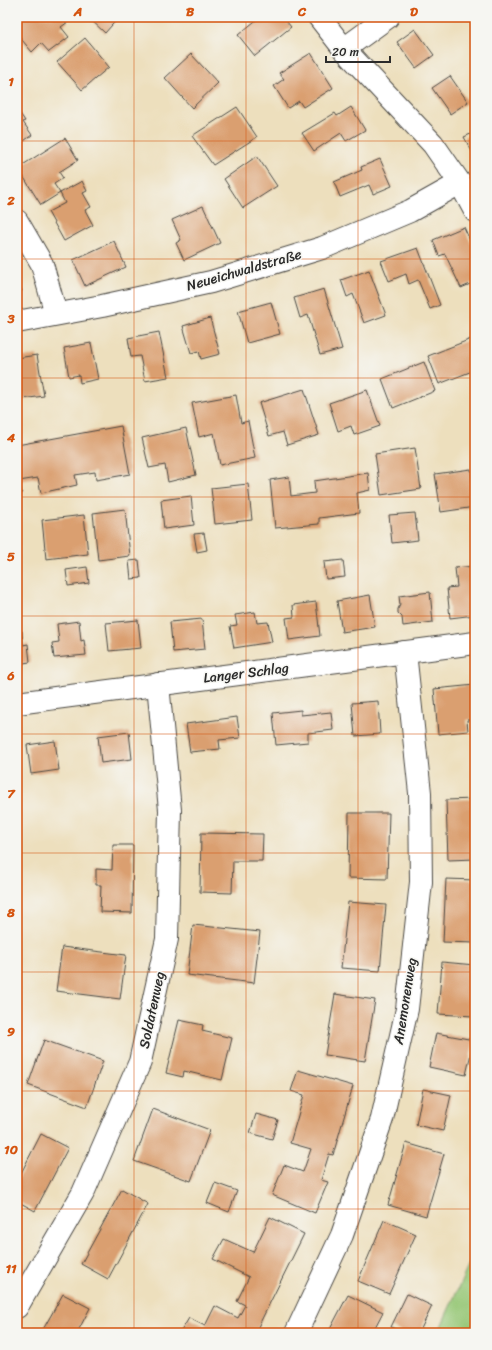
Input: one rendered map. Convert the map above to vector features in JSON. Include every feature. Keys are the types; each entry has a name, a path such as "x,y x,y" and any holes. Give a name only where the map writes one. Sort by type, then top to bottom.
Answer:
{"street":[{"path":"319,17 344,49 432,144 460,183 475,212"},
{"path":"344,49 388,17"},
{"name":"Neueichwaldstraße","path":"17,322 102,306 211,282 322,248 410,211 460,183"},
{"path":"17,221 42,264 56,314"},
{"name":"Langer Schlag","path":"17,703 475,643"},
{"name":"Anemonenweg","path":"296,1333 345,1228 382,1119 407,1009 421,882 420,793 405,652"},
{"name":"Soldatenweg","path":"17,1307 83,1193 140,1062 167,939 170,810 158,684"}],"green space":[{"path":"475,1251 475,1333 438,1333"}],"building":[{"path":"20,17 63,17 68,22 61,27 69,37 49,52 41,43 32,52 17,34 17,20"},
{"path":"88,17 119,17 105,33"},
{"path":"260,17 283,17 291,27 255,56 238,35"},
{"path":"415,29 434,55 416,68 397,42"},
{"path":"85,38 109,67 82,90 57,62"},
{"path":"311,53 333,88 303,107 299,101 288,108 274,86 284,79 279,73"},
{"path":"191,54 218,83 192,108 165,78"},
{"path":"450,76 468,102 450,114 432,88"},
{"path":"237,107 257,137 213,165 192,136"},
{"path":"351,107 365,130 346,141 341,133 314,151 302,133 335,113 337,116"},
{"path":"17,109 25,121 23,122 32,135 17,146"},
{"path":"475,132 475,157 464,137"},
{"path":"65,138 78,160 59,172 63,178 54,184 60,193 41,205 18,168"},
{"path":"257,156 277,186 243,208 224,179"},
{"path":"380,159 392,186 373,194 369,185 340,197 334,182 362,170 361,167"},
{"path":"82,181 87,191 83,193 91,207 85,210 93,225 64,241 48,212 65,203 60,193"},
{"path":"203,206 220,243 184,260 176,243 181,240 172,220"},
{"path":"464,227 475,252 475,282 461,288 445,254 439,256 433,240"},
{"path":"114,241 126,267 85,286 73,260"},
{"path":"418,248 440,305 430,309 418,280 409,284 406,274 389,281 381,261"},
{"path":"369,270 386,315 364,323 353,294 347,297 341,280"},
{"path":"17,280 22,291 17,293"},
{"path":"324,289 342,349 320,355 308,315 300,318 294,298"},
{"path":"271,302 280,334 247,343 238,311"},
{"path":"210,318 220,354 201,359 199,351 191,353 183,326"},
{"path":"159,332 168,377 145,381 140,356 131,357 128,338"},
{"path":"471,339 475,350 475,370 439,384 428,356"},
{"path":"91,343 98,379 80,383 79,375 69,377 64,348"},
{"path":"37,355 44,396 22,399 19,379 17,379 17,358"},
{"path":"424,362 435,391 393,408 382,379"},
{"path":"304,389 319,435 287,445 283,432 269,436 259,403"},
{"path":"367,390 380,426 354,435 351,426 338,431 329,403"},
{"path":"236,395 241,423 248,421 255,458 220,465 214,433 199,437 192,403"},
{"path":"121,426 130,474 96,480 95,472 75,475 77,485 41,493 38,478 19,481 22,494 17,494 17,445"},
{"path":"186,428 196,475 168,482 165,465 149,468 142,438"},
{"path":"415,448 421,489 381,495 375,454"},
{"path":"471,469 475,507 441,512 435,474"},
{"path":"368,473 370,490 357,493 359,513 319,518 319,524 275,528 270,480 289,477 291,496 315,493 314,481"},
{"path":"248,484 252,520 215,524 211,488"},
{"path":"191,496 194,525 164,529 161,500"},
{"path":"125,509 130,556 98,560 93,513"},
{"path":"415,513 418,540 392,543 389,515"},
{"path":"84,515 88,554 46,559 42,520"},
{"path":"204,533 207,550 197,552 194,534"},
{"path":"139,560 141,578 131,579 129,561"},
{"path":"343,560 345,577 326,579 324,562"},
{"path":"474,566 475,615 450,618 447,588 457,587 455,568"},
{"path":"87,567 89,583 68,586 66,570"},
{"path":"430,592 433,622 403,626 402,617 398,613 400,605 399,596"},
{"path":"370,595 375,627 342,632 337,601"},
{"path":"316,602 320,636 289,640 286,618 294,617 293,605"},
{"path":"255,612 257,623 268,622 272,642 234,648 230,626 237,625 235,615"},
{"path":"202,619 205,649 173,652 170,622"},
{"path":"138,620 141,648 109,651 106,623"},
{"path":"79,621 81,641 84,640 86,655 54,658 52,643 59,642 57,624"},
{"path":"17,631 22,631 23,645 28,644 30,662 17,664"},
{"path":"475,685 475,719 467,720 468,731 438,734 434,689"},
{"path":"378,701 380,734 355,736 352,703"},
{"path":"301,710 301,715 331,712 333,730 308,733 308,742 276,745 273,713"},
{"path":"237,717 240,738 219,740 220,749 190,752 186,724"},
{"path":"129,732 132,759 101,763 98,736"},
{"path":"55,741 59,770 31,774 27,745"},
{"path":"475,799 475,859 448,860 446,800"},
{"path":"349,813 389,813 387,879 348,878"},
{"path":"201,833 263,834 262,861 233,861 232,893 200,892"},
{"path":"113,845 133,845 132,913 100,912 101,885 96,885 96,869 112,870"},
{"path":"446,879 475,880 475,943 443,942"},
{"path":"348,902 386,905 380,971 341,968"},
{"path":"193,925 260,932 254,983 187,975"},
{"path":"62,947 126,955 120,999 56,991"},
{"path":"442,962 475,965 473,1016 438,1014"},
{"path":"335,994 375,1000 365,1061 325,1055"},
{"path":"179,1020 203,1025 202,1031 232,1038 222,1080 184,1071 183,1077 166,1073"},
{"path":"436,1033 474,1040 466,1075 429,1067"},
{"path":"44,1040 103,1061 87,1107 28,1085"},
{"path":"298,1070 353,1086 333,1155 329,1154 321,1180 328,1182 315,1213 272,1195 284,1165 303,1172 311,1149 290,1143 304,1095 291,1091"},
{"path":"423,1089 451,1095 443,1131 416,1125"},
{"path":"153,1109 210,1130 191,1181 134,1161"},
{"path":"256,1114 278,1120 272,1139 250,1133"},
{"path":"41,1134 68,1148 35,1211 17,1201 17,1181"},
{"path":"406,1143 444,1154 426,1216 388,1205"},
{"path":"215,1183 237,1191 229,1212 207,1203"},
{"path":"122,1189 148,1204 108,1279 81,1264"},
{"path":"270,1217 304,1234 255,1333 180,1333 189,1318 205,1326 215,1306 238,1318 245,1305 237,1301 249,1277 213,1259 224,1239 253,1252"},
{"path":"384,1220 416,1234 389,1294 358,1281"},
{"path":"63,1294 90,1308 77,1333 41,1333"},
{"path":"407,1294 432,1306 419,1333 403,1333 391,1327"},
{"path":"348,1295 383,1312 372,1333 328,1333"}]}
